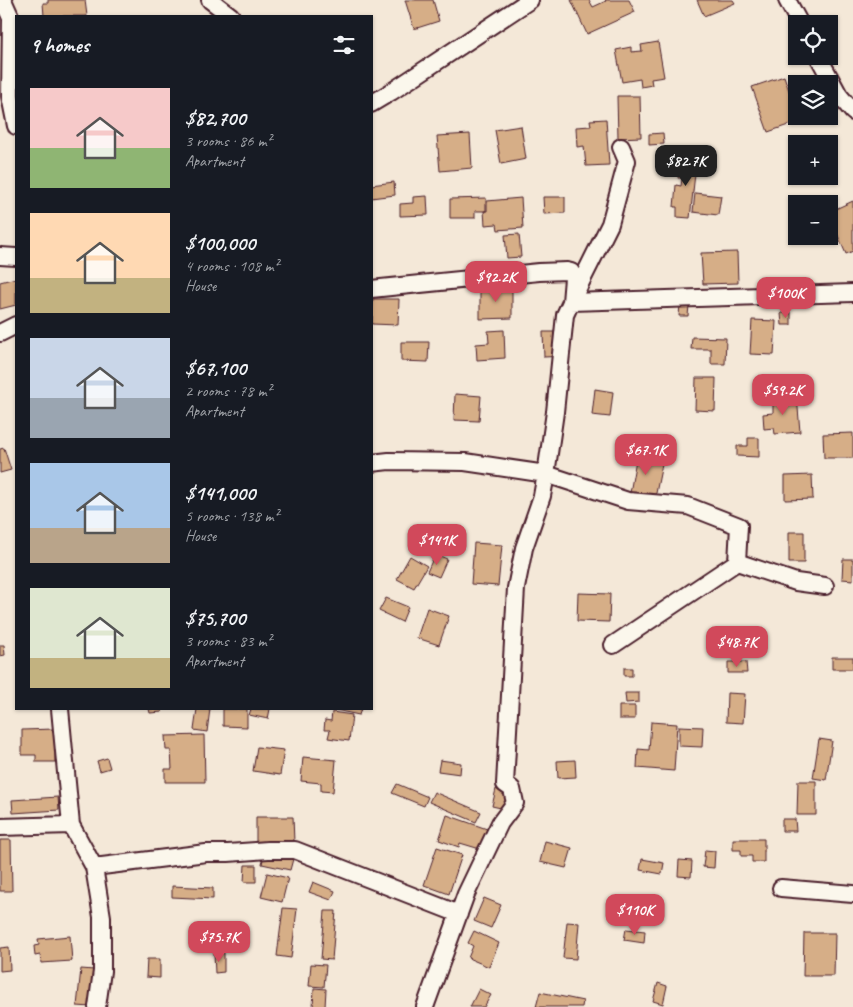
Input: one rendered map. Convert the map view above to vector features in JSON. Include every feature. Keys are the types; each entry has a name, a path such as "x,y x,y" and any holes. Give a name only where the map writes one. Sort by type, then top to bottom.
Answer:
{"street":[{"path":"3,0 11,18 10,96 15,121"},
{"path":"210,0 230,15"},
{"path":"373,103 530,0"},
{"path":"787,0 795,15"},
{"path":"823,65 839,95 853,112"},
{"path":"425,1007 466,894 500,823 515,802 512,789 505,784 516,588 524,548 542,496 546,474 556,412 565,316 570,302 610,224 627,161 621,148"},
{"path":"0,256 15,257"},
{"path":"373,289 539,272 567,271 570,272 573,278 570,302"},
{"path":"570,302 853,294"},
{"path":"0,333 15,326"},
{"path":"373,463 389,461 465,462 546,474 628,501 688,506 739,526 737,562"},
{"path":"737,562 796,582 825,586"},
{"path":"613,645 737,562"},
{"path":"60,710 71,826 94,867 102,917 102,971 97,1007"},
{"path":"0,827 71,826"},
{"path":"94,867 206,853 294,850 459,914"},
{"path":"781,888 853,894"}],"building":[{"path":"48,0 85,0 87,15 44,15 43,3 48,3"},
{"path":"405,0 433,0 439,21 414,29"},
{"path":"571,0 589,0 593,7 605,0 629,0 635,12 587,34"},
{"path":"697,0 733,0 735,3 704,16"},
{"path":"658,42 664,77 651,79 652,85 641,87 640,79 622,82 616,50 631,47 631,52 642,51 641,45"},
{"path":"784,76 788,88 788,125 768,132 752,87"},
{"path":"617,96 640,96 641,137 618,138"},
{"path":"606,119 609,165 586,166 584,146 577,147 576,127 591,126 590,120"},
{"path":"521,126 526,159 501,164 495,130"},
{"path":"663,133 664,144 649,145 649,134"},
{"path":"470,134 472,168 440,171 437,136"},
{"path":"685,155 697,156 690,218 677,217 677,207 674,207 676,185 681,186 682,178 678,178 679,166 683,166"},
{"path":"394,182 395,195 373,198 373,185"},
{"path":"695,193 721,196 718,215 693,212"},
{"path":"427,196 428,215 400,216 400,204 413,203 413,197"},
{"path":"543,197 565,197 565,213 544,214"},
{"path":"486,198 486,211 475,211 475,218 450,218 450,199"},
{"path":"521,198 523,228 498,230 497,224 485,225 484,211 487,211 487,201"},
{"path":"853,201 853,251 846,254 838,236 838,208"},
{"path":"519,234 521,257 507,258 505,235"},
{"path":"737,252 738,283 703,284 701,253"},
{"path":"15,278 15,305 0,309 0,282"},
{"path":"512,286 512,318 480,319 480,287"},
{"path":"373,299 399,299 398,325 373,324"},
{"path":"680,304 689,305 688,316 679,316"},
{"path":"781,313 791,313 791,325 782,325"},
{"path":"752,320 776,321 774,355 750,354"},
{"path":"504,330 505,358 477,360 476,344 489,343 488,331"},
{"path":"543,332 566,332 566,356 544,357"},
{"path":"692,337 726,338 725,364 711,364 711,349 691,349"},
{"path":"401,342 429,342 428,362 401,361"},
{"path":"696,378 716,378 715,411 695,410"},
{"path":"595,389 613,392 610,417 592,415"},
{"path":"455,394 481,396 479,421 454,420"},
{"path":"797,396 800,432 775,434 774,428 764,429 763,414 773,413 773,398"},
{"path":"853,433 853,458 824,458 823,434"},
{"path":"748,438 759,438 759,457 737,456 737,446 748,446"},
{"path":"4,448 11,470 0,473 0,449"},
{"path":"637,454 663,459 655,498 630,493"},
{"path":"812,475 813,499 785,500 785,476"},
{"path":"789,532 804,532 804,563 789,563"},
{"path":"474,543 502,545 498,586 471,584"},
{"path":"435,554 447,559 439,577 427,572"},
{"path":"410,556 427,566 414,588 397,579"},
{"path":"843,559 853,559 853,580 842,579"},
{"path":"578,593 610,594 609,622 577,621"},
{"path":"386,598 408,607 402,622 379,611"},
{"path":"427,608 449,616 439,645 417,638"},
{"path":"744,638 746,657 733,658 731,639"},
{"path":"0,645 4,645 5,655 0,656"},
{"path":"832,657 853,657 853,669 832,669"},
{"path":"728,662 746,662 747,673 728,673"},
{"path":"624,668 632,668 632,676 624,676"},
{"path":"625,693 639,693 639,702 626,703"},
{"path":"727,693 745,694 743,723 726,722"},
{"path":"619,706 635,706 635,719 619,719"},
{"path":"149,710 162,710 162,712 150,713"},
{"path":"197,710 210,710 207,732 194,730"},
{"path":"223,710 247,710 247,727 223,726"},
{"path":"251,710 270,710 268,719 249,715"},
{"path":"336,710 361,710 359,715"},
{"path":"332,712 352,715 349,741 328,738 330,730 324,730 325,720 331,721"},
{"path":"651,722 677,724 674,771 637,768 638,749 649,750"},
{"path":"679,726 703,727 702,747 679,746"},
{"path":"55,729 55,762 36,762 36,755 22,755 22,730"},
{"path":"204,735 205,782 165,782 165,769 172,769 171,750 166,750 165,736"},
{"path":"819,739 832,741 826,780 813,778"},
{"path":"257,747 284,750 280,775 253,771"},
{"path":"303,757 336,760 333,792 321,791 321,783 301,781"},
{"path":"107,758 110,768 100,771 97,761"},
{"path":"440,760 461,763 460,774 438,771"},
{"path":"575,760 576,777 558,778 557,761"},
{"path":"798,781 816,781 816,815 797,815"},
{"path":"397,784 428,797 424,806 392,793"},
{"path":"496,789 509,792 505,809 492,806"},
{"path":"434,792 481,812 476,822 429,802"},
{"path":"58,797 59,810 13,813 12,800"},
{"path":"447,815 487,829 480,849 460,843 459,847 439,840"},
{"path":"256,817 293,817 294,842 256,842"},
{"path":"782,819 795,819 796,831 782,831"},
{"path":"733,839 764,839 764,862 752,862 752,856 741,856 741,850 733,850"},
{"path":"0,840 11,840 12,891 0,891"},
{"path":"545,841 572,848 566,868 540,862"},
{"path":"437,847 462,855 449,894 424,885"},
{"path":"705,850 715,851 714,868 703,867"},
{"path":"264,853 293,859 290,870 262,864"},
{"path":"642,859 664,863 662,874 640,870"},
{"path":"679,860 692,861 691,877 678,876"},
{"path":"245,865 256,865 256,882 244,882"},
{"path":"267,873 288,878 282,902 261,897"},
{"path":"313,882 335,891 331,900 309,892"},
{"path":"172,886 213,888 213,899 172,897"},
{"path":"484,898 501,905 491,928 474,921"},
{"path":"283,908 297,909 291,958 277,956"},
{"path":"325,911 336,911 332,960 321,959"},
{"path":"567,922 579,923 576,959 563,958"},
{"path":"626,929 645,931 644,943 624,940"},
{"path":"474,931 499,943 489,967 468,958 473,946 468,943"},
{"path":"804,933 835,933 834,976 803,976"},
{"path":"70,936 72,961 41,963 40,955 35,956 34,946 39,945 38,939"},
{"path":"9,947 10,970 0,971 0,948"},
{"path":"214,953 224,953 224,972 215,973"},
{"path":"147,959 160,959 160,978 146,977"},
{"path":"311,964 326,965 324,987 309,986"},
{"path":"81,969 94,970 91,1007 77,1006"},
{"path":"658,983 667,986 663,1004 653,1001"},
{"path":"314,988 326,989 325,1007 313,1007"},
{"path":"479,989 491,995 484,1007 470,1007"},
{"path":"540,992 583,1001 582,1007 536,1007"}]}
